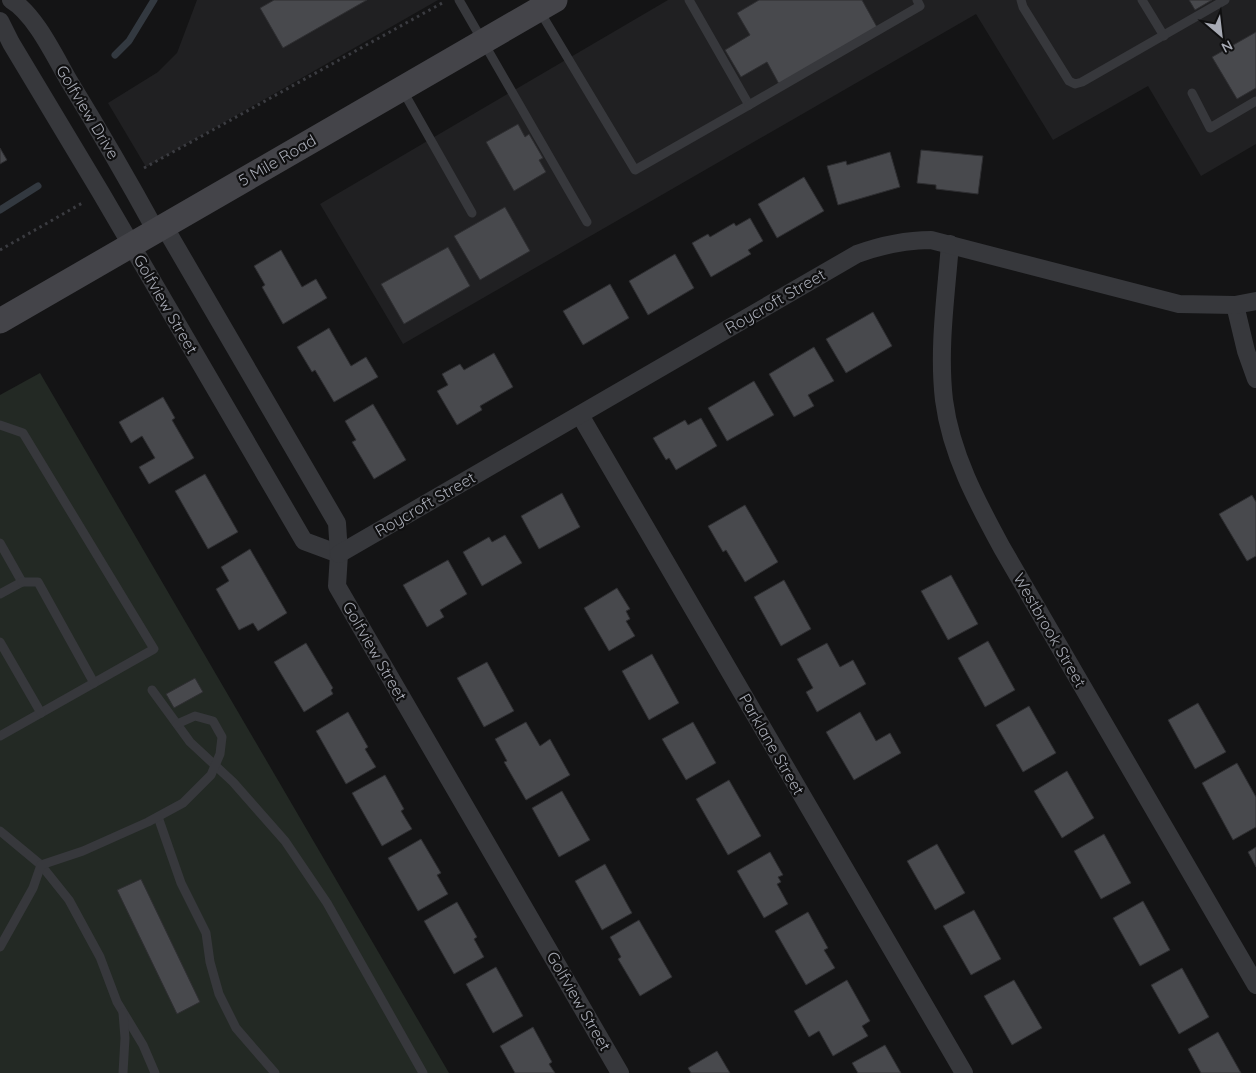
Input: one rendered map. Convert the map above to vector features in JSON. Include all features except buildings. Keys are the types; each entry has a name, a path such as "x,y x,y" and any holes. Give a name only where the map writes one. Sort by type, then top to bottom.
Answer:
{"main road":[{"name":"5 Mile Road","path":"0,321 547,5"}],"street":[{"name":"Golfview Drive","path":"11,0 17,4 38,29 337,523 339,554"},
{"name":"Golfview Drive","path":"0,21 11,43 132,245"},
{"name":"Roycroft Street","path":"339,554 857,254 881,245 906,240 932,240 1179,304 1235,305 1256,301"},
{"name":"Westbrook Street","path":"950,244 942,343 942,376 944,402 964,474 1002,548 1256,985"},
{"name":"Golfview Street","path":"132,245 304,541 339,554 336,586 620,1073"},
{"path":"1235,305 1246,351 1256,379"},
{"name":"Parklane Street","path":"580,415 964,1073"}],"lane":[{"path":"459,0 587,222"},
{"path":"688,0 749,105"},
{"path":"547,5 635,170 920,6 917,0"},
{"path":"1020,0 1069,81 1075,84 1082,82 1225,0"},
{"path":"1142,0 1164,36"},
{"path":"401,89 472,213"},
{"path":"1192,93 1210,128 1256,102"},
{"path":"0,425 23,433 154,649 0,736"},
{"path":"0,543 22,582"},
{"path":"0,594 22,582 38,582 94,683"},
{"path":"0,642 41,713"},
{"path":"152,690 190,742 233,782 285,841 327,903 423,1073"},
{"path":"41,865 83,851 158,817 183,803 212,776 220,754 222,738 213,721 194,716 177,724"},
{"path":"158,817 181,883 206,934 210,962 218,994 236,1028 274,1073"},
{"path":"0,831 41,865 70,900 100,957 117,1002 143,1045 155,1073"},
{"path":"0,947 33,888 41,865"},
{"path":"123,1012 125,1038 124,1073"}],"path":[{"path":"141,169 448,0"},
{"path":"0,250 86,201"}],"shaded area":[{"path":"197,0 438,0 146,167 108,103 158,72 177,53"},
{"path":"668,0 1256,0 1256,144 1201,176 1148,86 1053,140 976,14 403,344 320,204"},
{"path":"40,373 449,1073 0,1073 0,395"}],"waterway":[{"path":"115,55 129,41 154,0"},
{"path":"0,210 38,186"}]}
